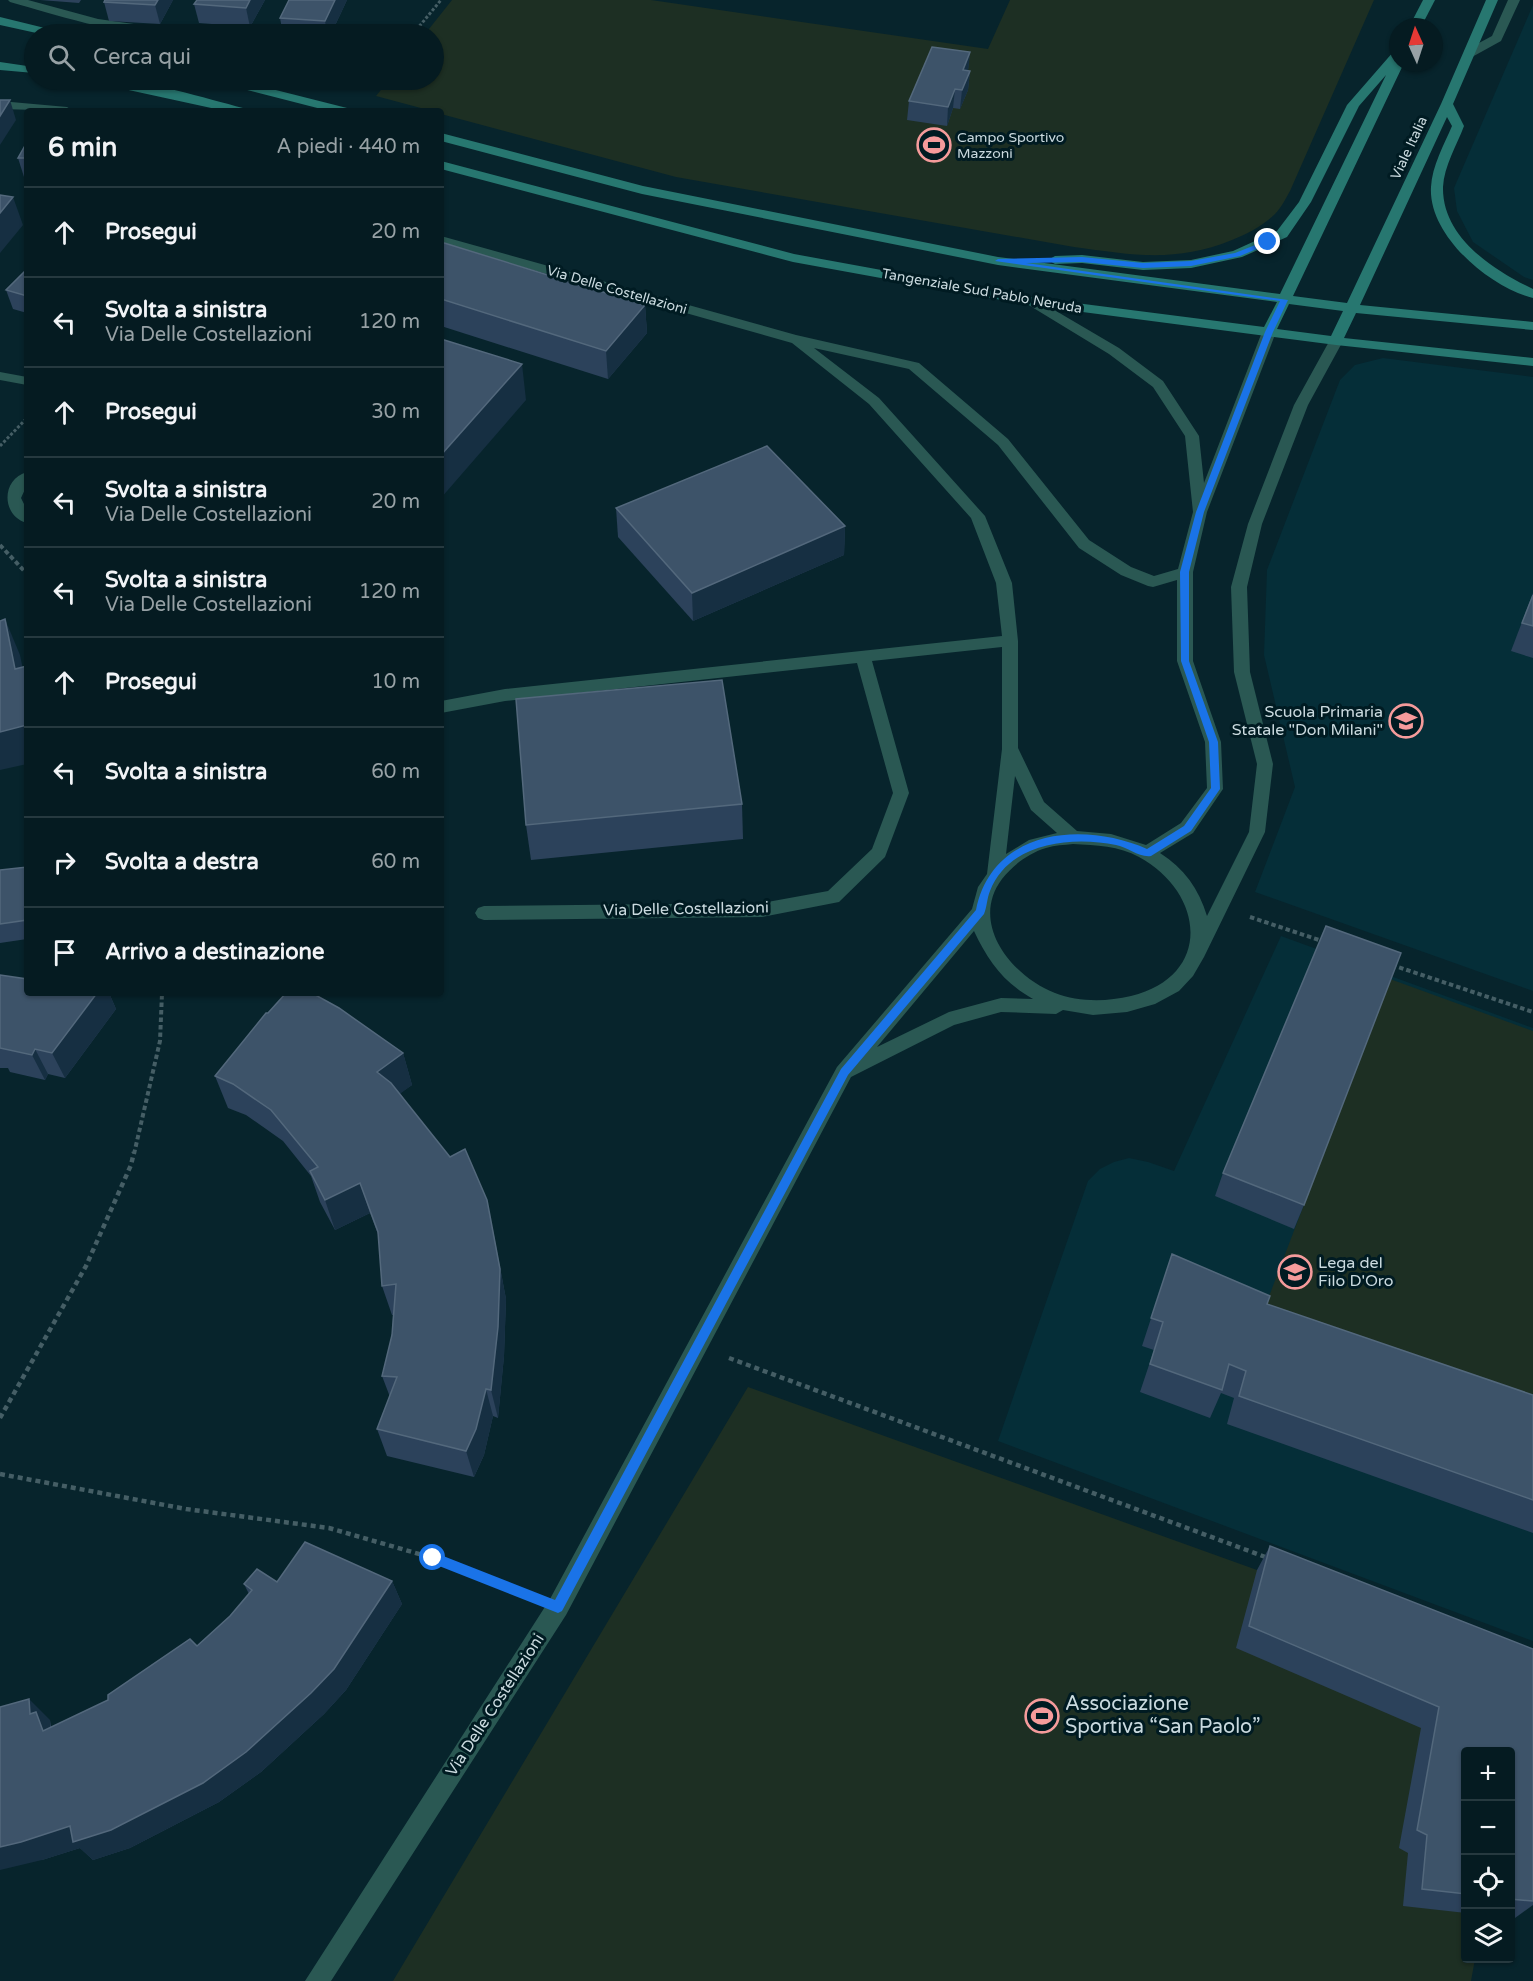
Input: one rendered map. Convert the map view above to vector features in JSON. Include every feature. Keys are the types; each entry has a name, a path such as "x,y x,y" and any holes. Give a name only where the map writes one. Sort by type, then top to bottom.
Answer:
{"main road":[{"path":"1420,18 1429,0"},
{"name":"Viale Italia","path":"1336,341 1447,104 1492,0"},
{"path":"0,21 24,27"},
{"path":"998,261 1082,259 1143,266 1191,264 1237,255 1268,242 1282,234 1305,202 1353,105 1389,64"},
{"path":"0,66 24,69"},
{"path":"1269,332 1394,72"},
{"path":"151,90 228,108"},
{"path":"262,90 331,108"},
{"path":"1447,104 1458,126 1437,185 1437,203 1449,230 1461,247 1480,264 1533,294"},
{"name":"Tangenziale Sud Pablo Neruda","path":"444,138 642,190 998,261 1284,300 1533,326"},
{"name":"Tangenziale Sud Pablo Neruda","path":"444,166 793,258 1029,301 1336,341 1533,362"}],"street":[{"path":"14,0 111,24"},
{"path":"1468,54 1497,38 1514,0"},
{"path":"0,105 34,108"},
{"name":"Via Delle Costellazioni","path":"444,241 794,339 914,366 1003,442 1084,544 1126,571 1153,582 1185,572"},
{"path":"1029,301 1114,351 1158,384 1192,436 1200,512"},
{"path":"1148,853 1187,828 1215,789 1214,742 1185,661 1185,572 1200,512 1269,332"},
{"name":"Via Delle Costellazioni","path":"794,339 874,400 978,516 1004,583 1010,641 1010,749 995,873"},
{"path":"844,1072 949,1019 1001,1005 1100,1009 1133,1005 1162,993 1184,975 1198,952 1257,831 1265,764 1242,672 1239,587 1255,524 1302,405 1336,341"},
{"path":"0,376 24,380"},
{"path":"24,480 15,490 12,501 17,511 24,516"},
{"path":"444,706 505,695 1010,641"},
{"name":"Via Delle Costellazioni","path":"484,913 762,910 833,897 879,852 901,794 863,657"},
{"name":"Via Delle Costellazioni","path":"1010,749 1036,806 1073,837"},
{"path":"1100,1009 1069,1005 1039,995 1014,978 991,951 984,935 981,911 985,891 995,873 1016,855 1042,842 1073,837 1098,838 1124,843 1148,853 1174,872 1192,897 1201,924 1198,952"},
{"name":"Via Delle Costellazioni","path":"317,1981 558,1607 844,1072 981,911"}],"path":[{"path":"421,24 441,0"},
{"path":"0,446 24,421"},
{"path":"0,545 24,571"},
{"path":"1220,907 1332,944"},
{"path":"1388,963 1533,1012"},
{"path":"0,1418 86,1266 131,1165 160,1041 162,996"},
{"path":"697,1347 1277,1561"},
{"path":"0,1474 186,1509 329,1528 433,1558 558,1607"}],"shaded area":[{"path":"1533,5 1533,280 1524,277 1473,242 1457,211 1454,188"},
{"name":"Scuola Primaria Statale \"Don Milani\"","path":"1383,358 1533,377 1533,991 1255,892 1295,787 1264,655 1267,570 1340,380 1355,365"},
{"name":"Lega del Filo D'Oro","path":"1281,936 1533,1028 1533,1641 998,1441 1088,1181 1100,1169 1129,1158 1174,1171"}],"green space":[{"name":"Campo Sportivo Mazzoni","path":"452,0 651,0 988,49 1010,0 1374,0 1290,191 1277,212 1260,226 1232,240 1192,252 1154,255 1074,247 676,177 444,115 444,108 421,108 376,96 381,90 444,90 444,24 433,24"},
{"path":"1390,979 1533,1031 1533,1407 1263,1312"},
{"name":"Associazione Sportiva “San Paolo”","path":"748,1387 1257,1570 1533,1680 1515,1866 1515,1747 1461,1747 1461,1963 1474,1963 1471,1981 393,1981"}],"building":[{"path":"105,0 158,0 155,5 104,2"},
{"path":"197,0 250,0 246,8 194,4"},
{"path":"289,0 335,0 325,21 280,18"},
{"path":"932,47 970,52 963,70 970,71 962,90 955,89 948,107 909,101"},
{"path":"0,100 10,100 0,116"},
{"path":"24,147 24,158 18,158"},
{"path":"0,195 13,197 0,213"},
{"path":"444,243 645,305 606,351 444,300"},
{"path":"24,272 24,295 6,290"},
{"path":"444,340 522,364 444,452"},
{"path":"767,446 845,526 692,593 616,508"},
{"path":"1533,595 1533,626 1522,623"},
{"path":"5,619 15,669 24,667 24,726 0,732 0,621"},
{"path":"722,680 742,804 526,825 516,699"},
{"path":"24,867 24,920 0,924 0,870"},
{"path":"1326,926 1401,953 1304,1205 1223,1173"},
{"path":"0,975 24,979 24,996 95,996 52,1053 35,1049 32,1055 0,1048"},
{"path":"283,996 317,996 339,1008 403,1053 377,1072 391,1083 450,1157 465,1149 487,1200 500,1269 498,1327 491,1390 486,1389 476,1429 466,1451 377,1429 397,1377 382,1376 392,1335 396,1284 382,1286 378,1232 360,1183 325,1200 310,1171 318,1167 271,1110 233,1084 215,1076"},
{"path":"1172,1254 1270,1296 1267,1304 1533,1395 1533,1500 1239,1396 1246,1371 1229,1364 1222,1390 1150,1364 1163,1322 1151,1318"},
{"path":"305,1542 392,1581 334,1669 311,1693 246,1752 203,1783 111,1830 73,1842 70,1826 0,1847 0,1707 29,1699 30,1714 36,1712 43,1731 108,1700 108,1695 190,1639 197,1646 230,1616 252,1590 244,1584 257,1569 277,1582"},
{"path":"1270,1546 1533,1649 1533,1901 1515,1899 1515,1747 1461,1747 1461,1893 1422,1889 1427,1835 1417,1830 1439,1707 1249,1626"}],"place":[{"name":"Campo Sportivo Mazzoni","path":"934,145"},
{"name":"Scuola Primaria Statale \"Don Milani\"","path":"1406,721"},
{"name":"Lega del Filo D'Oro","path":"1295,1272"},
{"name":"Associazione Sportiva “San Paolo”","path":"1042,1716"}],"route":[{"path":"433,1558 558,1607 844,1072 981,911 985,891 995,873 1016,855 1042,842 1073,837 1098,838 1124,843 1148,853 1187,828 1215,789 1214,742 1185,661 1185,572 1200,512 1269,332 1284,300 998,261 1082,259 1143,266 1191,264 1237,255 1268,242"}]}
